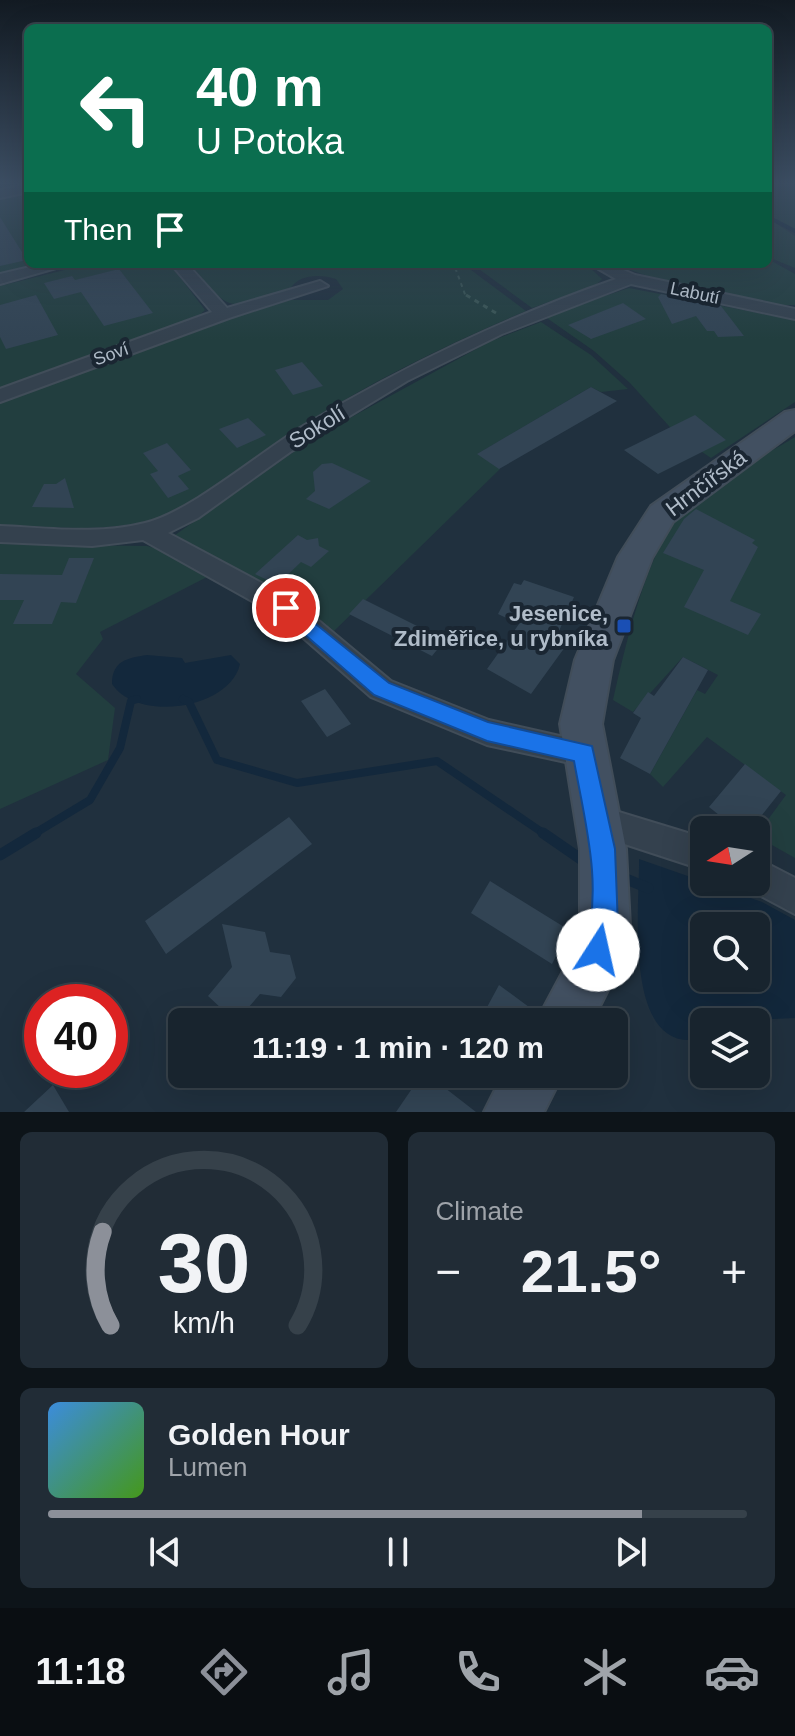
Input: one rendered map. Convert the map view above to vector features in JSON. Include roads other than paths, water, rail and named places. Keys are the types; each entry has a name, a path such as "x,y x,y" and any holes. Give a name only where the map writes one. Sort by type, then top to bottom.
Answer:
{"street":[{"path":"0,279 45,268"},
{"path":"183,268 223,314"},
{"name":"Labutí","path":"607,268 630,279 795,314"},
{"name":"Sokolí","path":"0,534 103,536 146,531 196,509 256,465 372,393 439,356 511,323 630,279"},
{"name":"Soví","path":"0,396 223,314 320,286"},
{"name":"Hrnčířská","path":"571,1008 590,974 605,926 601,835 581,724 594,660 649,532 683,496 795,418"},
{"path":"146,531 286,608 381,689 487,732 584,753"},
{"path":"601,835 690,851"},
{"path":"770,883 795,897"},
{"path":"513,1112 527,1088"}],"water":[{"path":"147,655 182,658 185,663 231,655 240,664 233,679 219,692 182,706 161,707 142,704 125,696 112,684 115,670 122,662"},
{"path":"639,859 690,877 690,896 745,896 762,902 795,920 795,1018 770,1019 770,1008 690,1008 690,1038 677,1038 659,1026 647,1003 638,941"}],"waterway":[{"path":"32,835 90,800 120,748 131,701 137,699"},
{"path":"183,699 189,702 217,760 297,783 437,761 546,835"},
{"path":"0,855 36,833"},
{"path":"543,833 585,862"},
{"path":"619,876 648,888"}],"place":[{"name":"Jesenice, Zdiměřice, u rybníka","path":"624,626"}]}
